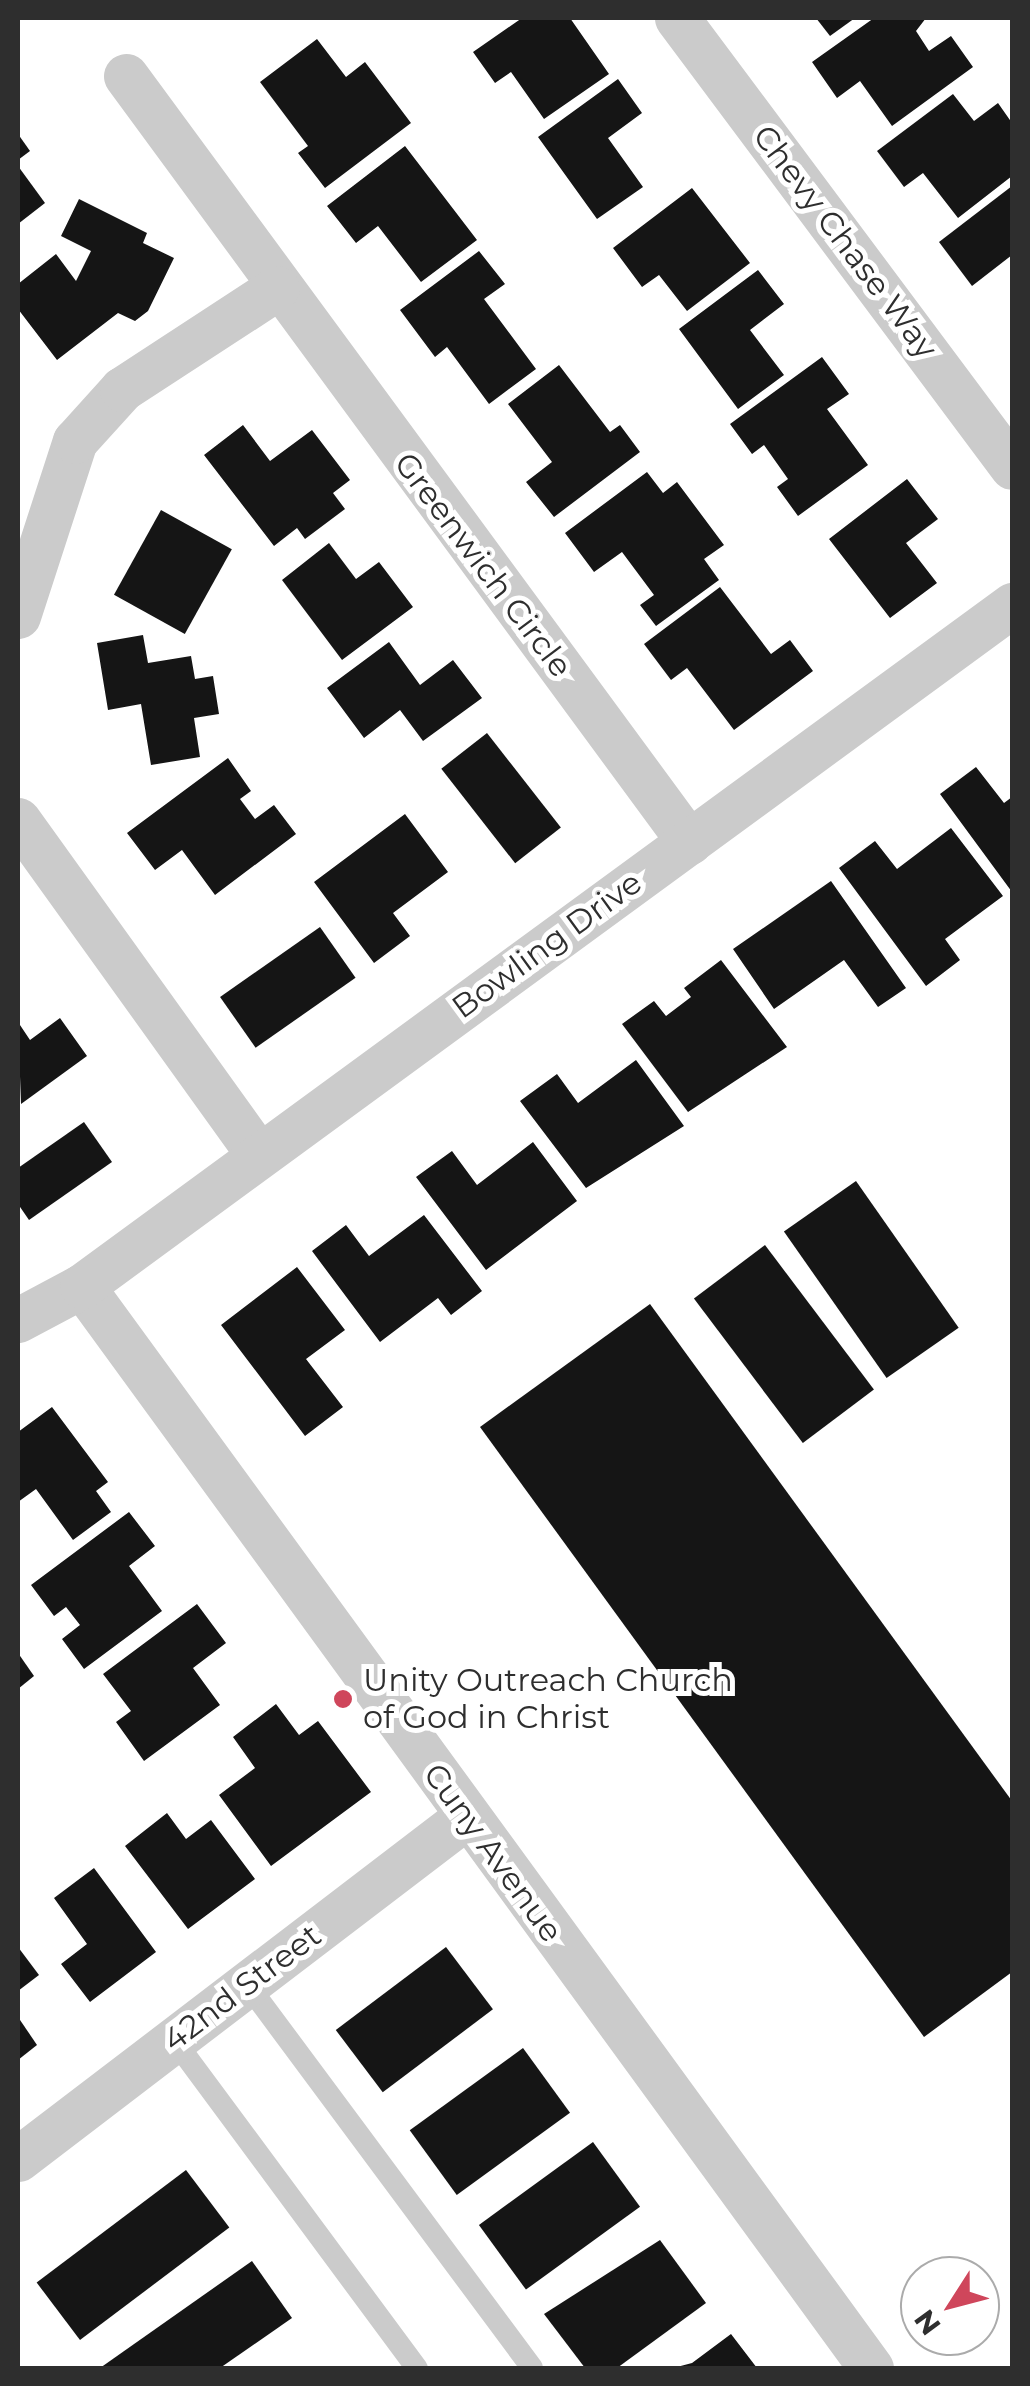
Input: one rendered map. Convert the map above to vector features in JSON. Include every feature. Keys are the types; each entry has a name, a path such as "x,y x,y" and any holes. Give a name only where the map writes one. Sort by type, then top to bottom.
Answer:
{"street":[{"name":"Chevy Chase Way","path":"677,18 1012,466"},
{"name":"Greenwich Circle","path":"126,76 277,288 689,842"},
{"path":"18,616 75,441 122,389 277,288"},
{"name":"Bowling Drive","path":"18,1320 82,1286 1012,606"},
{"path":"18,820 258,1154"},
{"name":"Cuny Avenue","path":"82,1286 870,2368"},
{"name":"42nd Street","path":"18,2159 466,1817"}],"lane":[{"path":"248,1984 532,2368"},
{"path":"174,2040 418,2368"}],"building":[{"path":"522,18 570,18 609,74 544,119 511,72 495,83 473,52"},
{"path":"816,18 855,18 830,36"},
{"path":"874,18 926,18 916,31 929,51 951,36 973,67 892,126 860,81 837,98 812,62"},
{"path":"317,39 346,77 365,62 411,123 325,188 298,153 308,146 260,82"},
{"path":"618,79 642,113 608,138 643,187 597,219 538,137"},
{"path":"953,94 974,121 998,103 1012,123 1012,176 958,218 923,173 904,187 877,151"},
{"path":"18,134 30,151 18,160"},
{"path":"405,146 477,240 421,282 378,226 356,243 327,206"},
{"path":"18,166 45,203 18,224"},
{"path":"1012,186 1012,255 972,286 939,242"},
{"path":"692,188 750,263 687,311 659,275 642,287 613,248"},
{"path":"79,199 147,233 143,243 174,258 148,311 135,321 118,313 57,360 18,309 18,284 56,254 76,281 91,251 61,236"},
{"path":"479,251 505,284 484,299 536,369 489,404 447,347 435,357 400,310"},
{"path":"758,270 784,304 750,330 784,375 738,409 679,329"},
{"path":"822,357 849,394 827,409 868,465 798,516 777,487 788,479 764,445 752,454 730,424"},
{"path":"559,365 610,432 620,425 640,452 554,517 526,482 552,462 508,404"},
{"path":"243,425 270,461 312,430 350,480 333,493 345,509 305,539 297,528 274,546 204,455"},
{"path":"647,472 663,493 677,482 724,545 704,559 719,580 656,626 640,605 654,595 622,552 594,572 565,533"},
{"path":"907,479 938,519 906,543 937,583 890,618 829,539"},
{"path":"161,510 232,549 185,634 114,595"},
{"path":"329,543 356,579 379,562 413,607 342,660 282,580"},
{"path":"720,587 771,654 790,640 813,671 734,730 687,668 671,680 644,644"},
{"path":"143,635 148,663 191,656 195,679 213,676 219,714 194,718 200,757 151,765 141,704 108,710 97,643"},
{"path":"389,642 420,685 453,660 482,698 423,741 400,710 364,738 327,688"},
{"path":"487,733 561,828 515,863 441,769"},
{"path":"228,758 251,791 240,799 255,819 274,805 296,834 215,895 182,850 155,870 127,833"},
{"path":"976,767 1004,803 1012,797 1012,892 940,794"},
{"path":"405,814 448,872 393,913 410,936 374,963 314,882"},
{"path":"951,828 1003,896 945,939 960,960 926,986 839,868 875,841 897,869"},
{"path":"831,881 906,988 878,1007 844,960 774,1009 733,949"},
{"path":"320,927 356,978 256,1048 220,997"},
{"path":"721,960 787,1047 688,1112 622,1024 654,1001 666,1016 691,997 684,988"},
{"path":"60,1018 87,1056 21,1104 18,1022 30,1040"},
{"path":"636,1060 684,1126 586,1188 520,1101 557,1074 578,1103"},
{"path":"84,1122 112,1162 29,1220 18,1204 18,1168"},
{"path":"533,1142 577,1201 486,1270 416,1177 452,1151 477,1185"},
{"path":"856,1181 959,1328 887,1378 784,1231"},
{"path":"424,1215 482,1291 451,1315 438,1298 380,1342 312,1251 346,1225 369,1256"},
{"path":"765,1245 874,1390 803,1443 694,1299"},
{"path":"297,1267 345,1330 306,1359 343,1407 305,1436 221,1325"},
{"path":"650,1304 1012,1801 1012,1972 924,2037 480,1427"},
{"path":"52,1407 108,1482 96,1491 111,1512 73,1540 36,1489 18,1502 18,1432"},
{"path":"129,1512 155,1546 129,1566 162,1611 84,1669 62,1639 80,1625 66,1607 54,1616 31,1585"},
{"path":"197,1604 226,1643 193,1668 220,1705 144,1761 116,1722 131,1711 103,1674"},
{"path":"18,1653 34,1676 18,1689"},
{"path":"276,1704 299,1735 318,1721 371,1792 271,1866 219,1795 255,1768 233,1737"},
{"path":"167,1813 186,1839 211,1820 255,1879 188,1929 125,1846"},
{"path":"94,1868 156,1952 90,2002 61,1964 87,1944 54,1898"},
{"path":"18,1947 39,1975 18,1991"},
{"path":"446,1947 493,2009 383,2092 336,2030"},
{"path":"18,2017 37,2045 18,2060"},
{"path":"523,2048 570,2113 457,2195 410,2130"},
{"path":"593,2142 640,2207 526,2290 479,2225"},
{"path":"186,2170 229,2228 80,2340 37,2283"},
{"path":"660,2240 706,2303 617,2368 585,2368 544,2314"},
{"path":"252,2261 292,2318 220,2368 100,2368"},
{"path":"731,2334 757,2368 673,2368 692,2363"}],"place":[{"name":"Unity Outreach Church of God in Christ","path":"343,1699"}]}
